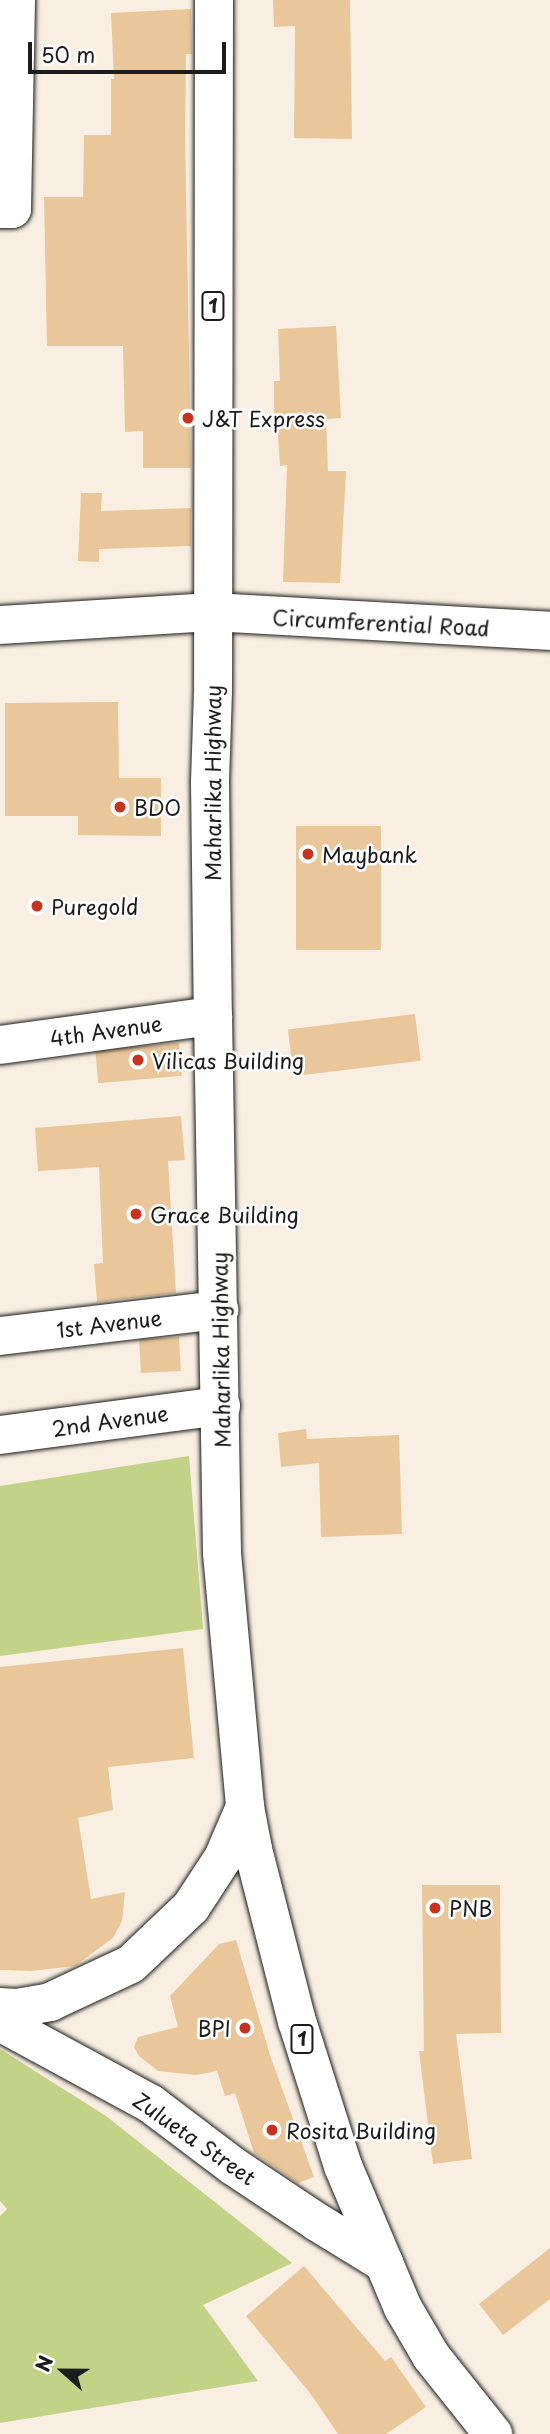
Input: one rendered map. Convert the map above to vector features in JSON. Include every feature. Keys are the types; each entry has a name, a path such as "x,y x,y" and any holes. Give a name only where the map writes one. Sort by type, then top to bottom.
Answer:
{"main road":[{"path":"6,209 16,0"},
{"name":"Maharlika Highway","path":"214,0 213,612 210,782 222,1553 245,1807 253,1849 311,2068 343,2166 403,2308 431,2356 493,2434"},
{"name":"Circumferential Road","path":"0,625 213,612 550,631"},
{"name":"4th Avenue","path":"0,1045 213,1016"},
{"name":"1st Avenue","path":"0,1336 219,1310"},
{"name":"2nd Avenue","path":"0,1435 221,1406"},
{"path":"0,2007 17,2008 50,2002 131,1964 191,1907 223,1858 245,1807"},
{"name":"Zulueta Street","path":"0,2022 151,2104 243,2173 384,2263"}],"green space":[{"path":"189,1456 203,1629 0,1656 0,1486"},
{"path":"0,2049 106,2116 292,2263 203,2305 258,2381 0,2423 0,2216 7,2209 0,2201"}],"building":[{"path":"273,0 350,0 352,139 294,138 295,26 274,27"},
{"path":"191,9 192,54 186,54 185,135 191,468 143,468 143,431 125,432 123,346 47,346 44,197 83,197 84,135 111,135 111,79 114,79 111,13"},
{"path":"336,326 341,418 326,419 328,471 346,471 340,583 283,582 287,465 280,466 277,420 274,421 274,381 280,381 278,329"},
{"path":"81,493 102,493 101,511 191,508 191,546 99,549 99,562 78,561"},
{"path":"118,702 119,778 161,778 161,836 78,835 78,816 5,816 5,703"},
{"path":"296,826 381,826 381,950 296,950"},
{"path":"415,1014 421,1061 294,1076 288,1030"},
{"name":"Vilicas Building","path":"179,1043 182,1076 98,1083 95,1050"},
{"path":"181,1116 185,1160 168,1161 176,1293 97,1302 94,1264 103,1263 99,1167 38,1171 35,1128"},
{"path":"179,1337 181,1371 141,1373 139,1339"},
{"path":"306,1429 307,1439 399,1435 402,1534 321,1537 319,1463 281,1467 278,1433"},
{"path":"183,1648 194,1758 108,1767 113,1810 78,1818 91,1899 125,1892 122,1921 113,1938 75,1966 31,1971 0,1970 0,1667"},
{"path":"422,1885 500,1885 501,2033 456,2034 472,2159 433,2164 419,2051 424,2051"},
{"path":"236,1940 270,2055 314,2177 298,2183 254,2153 235,2093 225,2096 217,2071 196,2075 158,2071 139,2056 134,2047 138,2037 178,2027 170,1996 219,1944"},
{"path":"550,2248 550,2299 503,2335 479,2304"},
{"path":"304,2266 385,2361 391,2357 426,2407 386,2434 338,2434 310,2393 246,2316"}],"place":[{"name":"J&T Express","path":"188,418"},
{"name":"BDO","path":"120,807"},
{"name":"Maybank","path":"308,854"},
{"name":"Puregold","path":"37,906"},
{"name":"Vilicas Building","path":"138,1060"},
{"name":"Grace Building","path":"136,1214"},
{"name":"PNB","path":"435,1908"},
{"name":"BPI","path":"245,2028"},
{"name":"Rosita Building","path":"272,2130"}]}
